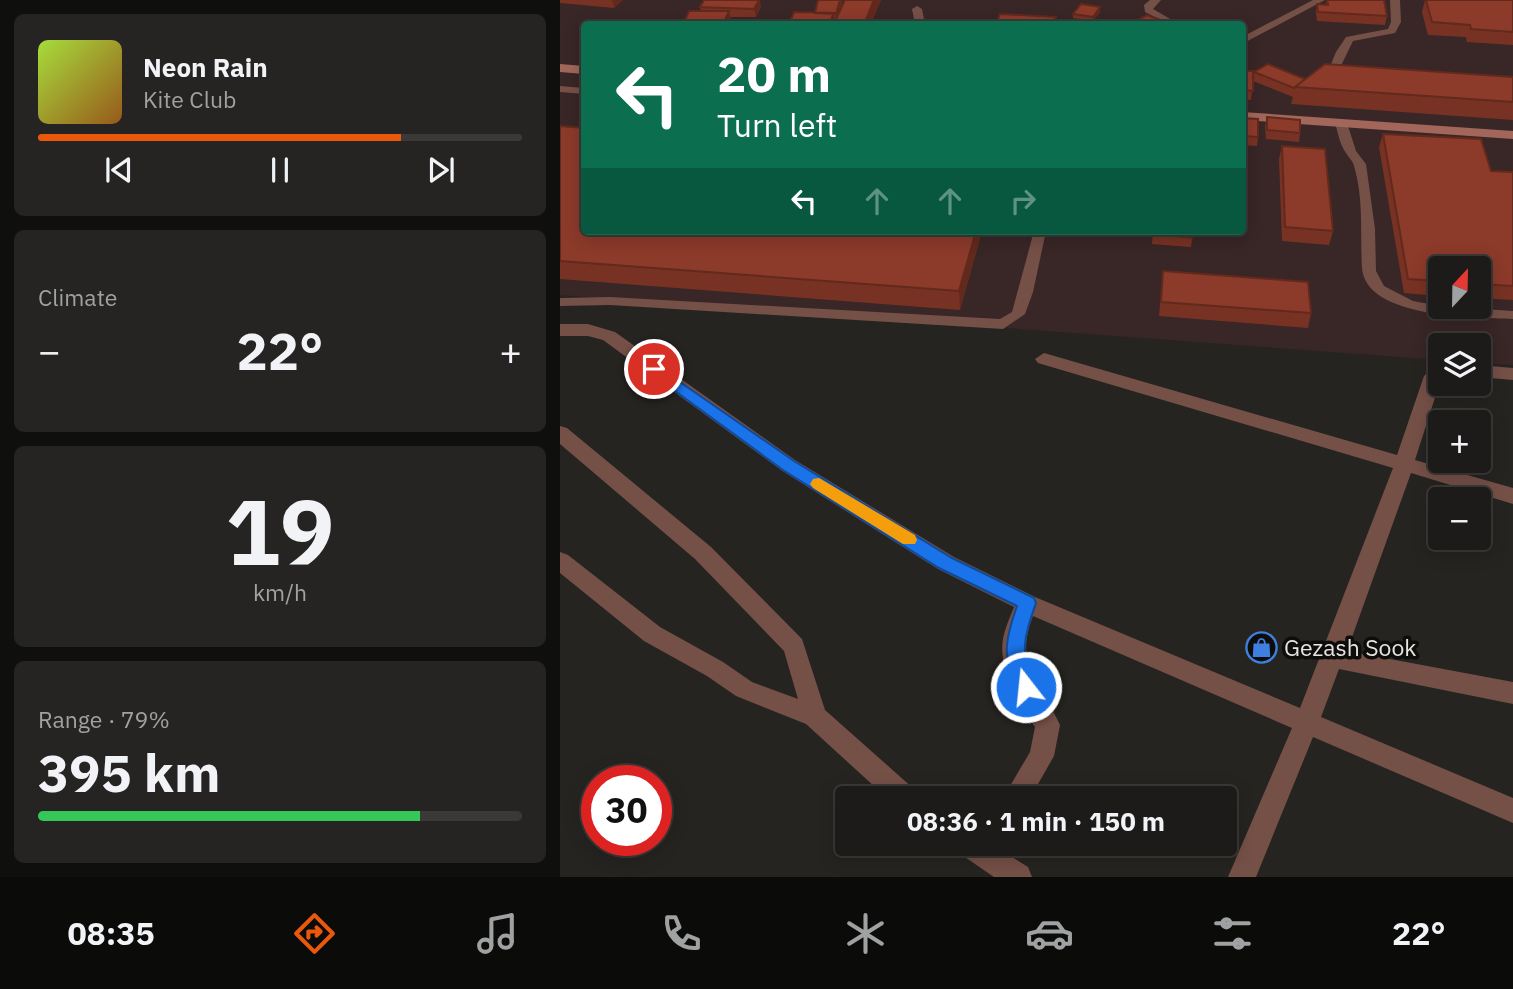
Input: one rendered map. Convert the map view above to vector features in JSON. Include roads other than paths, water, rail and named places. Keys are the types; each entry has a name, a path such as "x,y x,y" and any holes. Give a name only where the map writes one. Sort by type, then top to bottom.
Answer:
{"main road":[{"path":"560,68 581,70"},
{"path":"1246,116 1513,135"}],"street":[{"path":"560,330 588,330 610,336 788,465 946,563 1027,603 1513,811"},
{"path":"1044,359 1513,496"},
{"path":"1491,371 1513,374"},
{"path":"1242,877 1308,722 1405,465 1428,392"},
{"path":"560,433 703,553 794,646 815,716"},
{"path":"560,561 652,634 715,668 744,689 815,716 892,786"},
{"path":"1023,786 1041,756 1048,725 1032,703 1019,672 1014,641 1027,603"},
{"path":"1332,658 1513,693"},
{"path":"991,856 1018,877"}],"lane":[{"path":"1156,0 1149,5 1148,10 1168,21"},
{"path":"1246,39 1320,0"},
{"path":"1332,74 1350,39 1392,31 1396,22 1395,0"},
{"path":"917,9 919,21"},
{"path":"560,89 581,91"},
{"path":"1341,123 1350,151 1360,164 1369,229 1368,271 1379,289 1410,304 1449,311 1513,315"},
{"path":"560,302 610,301 1003,324 1018,314 1039,235"}],"place":[{"name":"Gezash Sook","path":"1261,648"}]}
